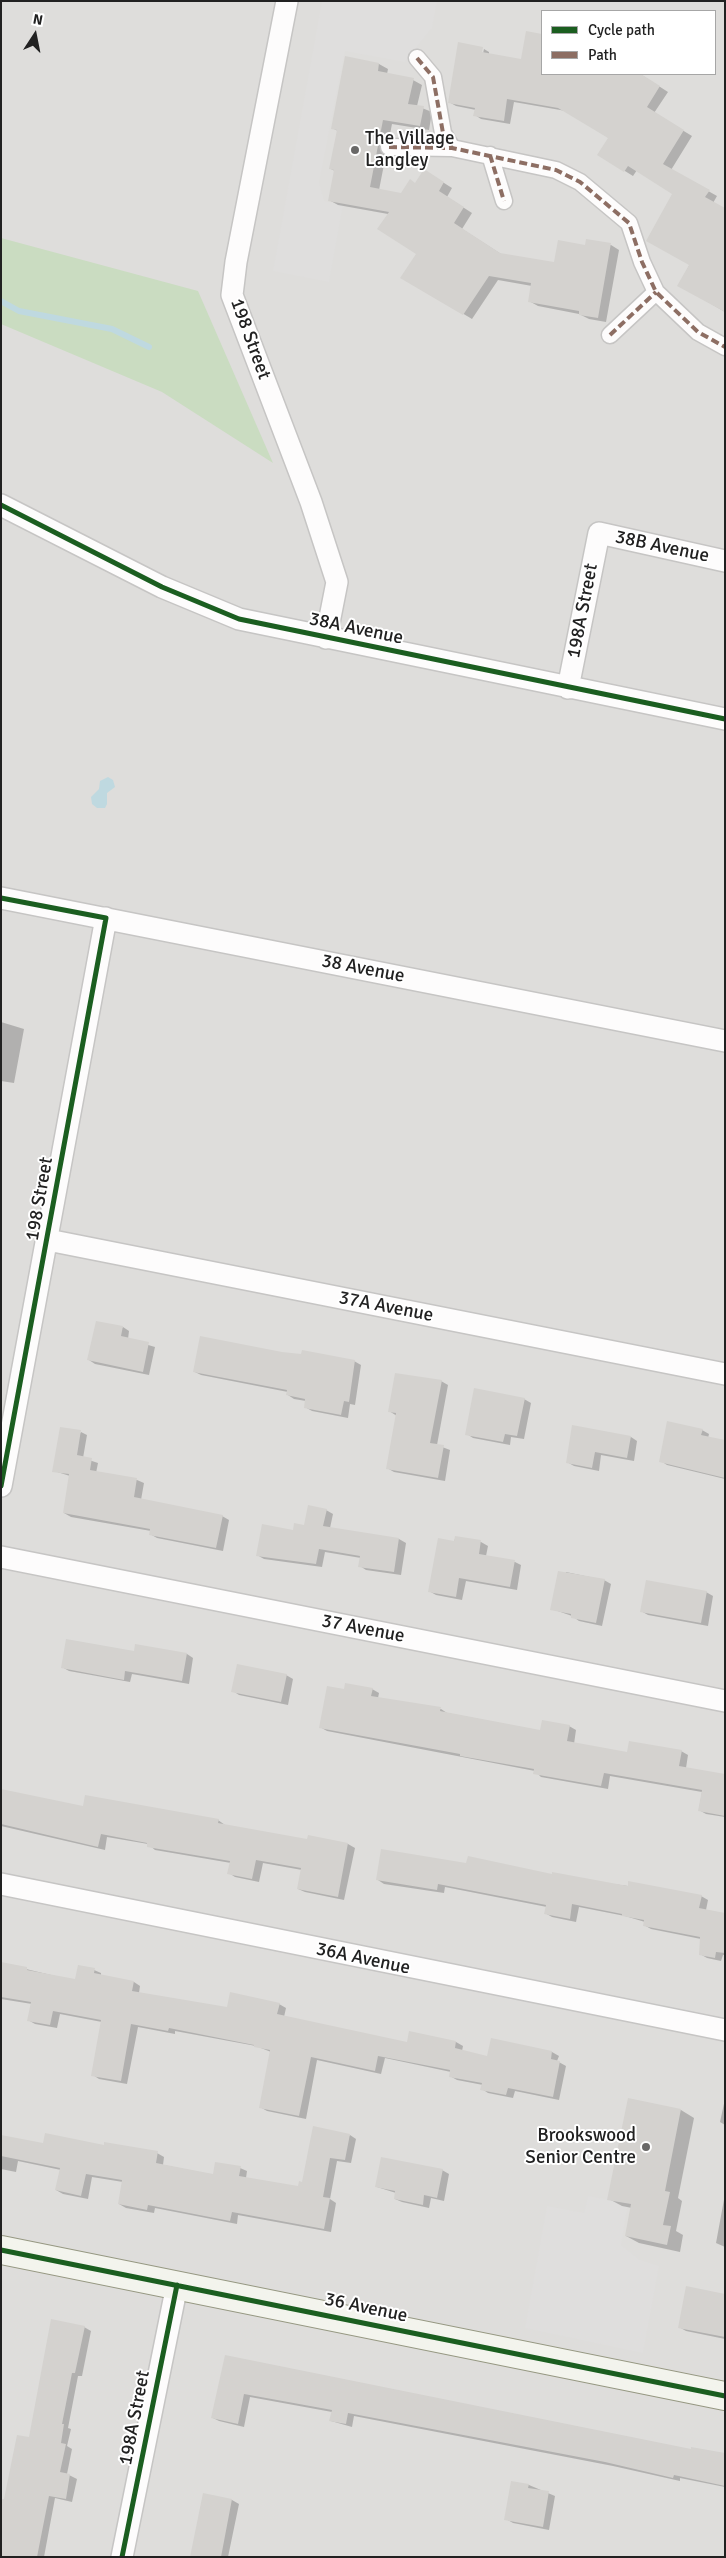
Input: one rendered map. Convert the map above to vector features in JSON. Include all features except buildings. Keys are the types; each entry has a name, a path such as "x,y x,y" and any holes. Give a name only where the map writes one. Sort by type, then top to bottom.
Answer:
{"main road":[{"name":"36 Avenue","path":"1,2250 725,2396"}],"street":[{"name":"198 Street","path":"287,1 236,262 232,295 311,502 337,582 326,638"},
{"path":"417,58 433,77 444,133 452,148"},
{"path":"389,147 452,148 556,170 580,182 623,216 629,223 642,262 656,292 698,332 725,347"},
{"path":"490,155 504,201"},
{"path":"610,336 656,292"},
{"name":"38A Avenue","path":"1,505 162,586 239,619 725,719"},
{"name":"38B Avenue","path":"599,533 725,561"},
{"name":"198A Street","path":"568,688 599,533"},
{"name":"38 Avenue","path":"1,898 725,1041"},
{"name":"198 Street","path":"1,1486 106,918"},
{"name":"37A Avenue","path":"48,1240 725,1374"},
{"name":"37 Avenue","path":"1,1557 725,1701"},
{"name":"36A Avenue","path":"1,1884 725,2030"},
{"name":"198A Street","path":"122,2557 177,2285"}],"shaded area":[{"path":"1,1 725,1 725,2557 1,2557"},
{"path":"322,1 437,1 432,28 405,62 345,51 319,182 324,201 343,205 329,282 273,271"},
{"path":"588,2196 628,2203 621,2245 640,2260 659,2266 643,2353 525,2328 547,2206 584,2213"}],"green space":[{"path":"1,238 198,291 273,463 162,392 1,324"}],"water":[{"path":"108,777 113,780 115,787 107,793 105,808 97,808 92,804 91,797 99,789 100,781"}],"waterway":[{"path":"1,301 19,311 112,329 149,347"}],"marked path":[{"path":"417,58 433,77 443,133 452,148 556,170 580,182 629,223 642,262 656,292 698,332 725,347"},
{"path":"389,147 452,148"},
{"path":"490,155 504,201"},
{"path":"610,335 656,292"}],"cycle path":[{"path":"1,505 162,587 239,619 725,719"},
{"path":"1,898 106,918 1,1486"},
{"path":"1,2250 725,2396"},
{"path":"122,2557 177,2285"}],"place":[{"name":"The Village Langley","path":"355,150"},
{"name":"Brookswood Senior Centre","path":"646,2147"}]}
